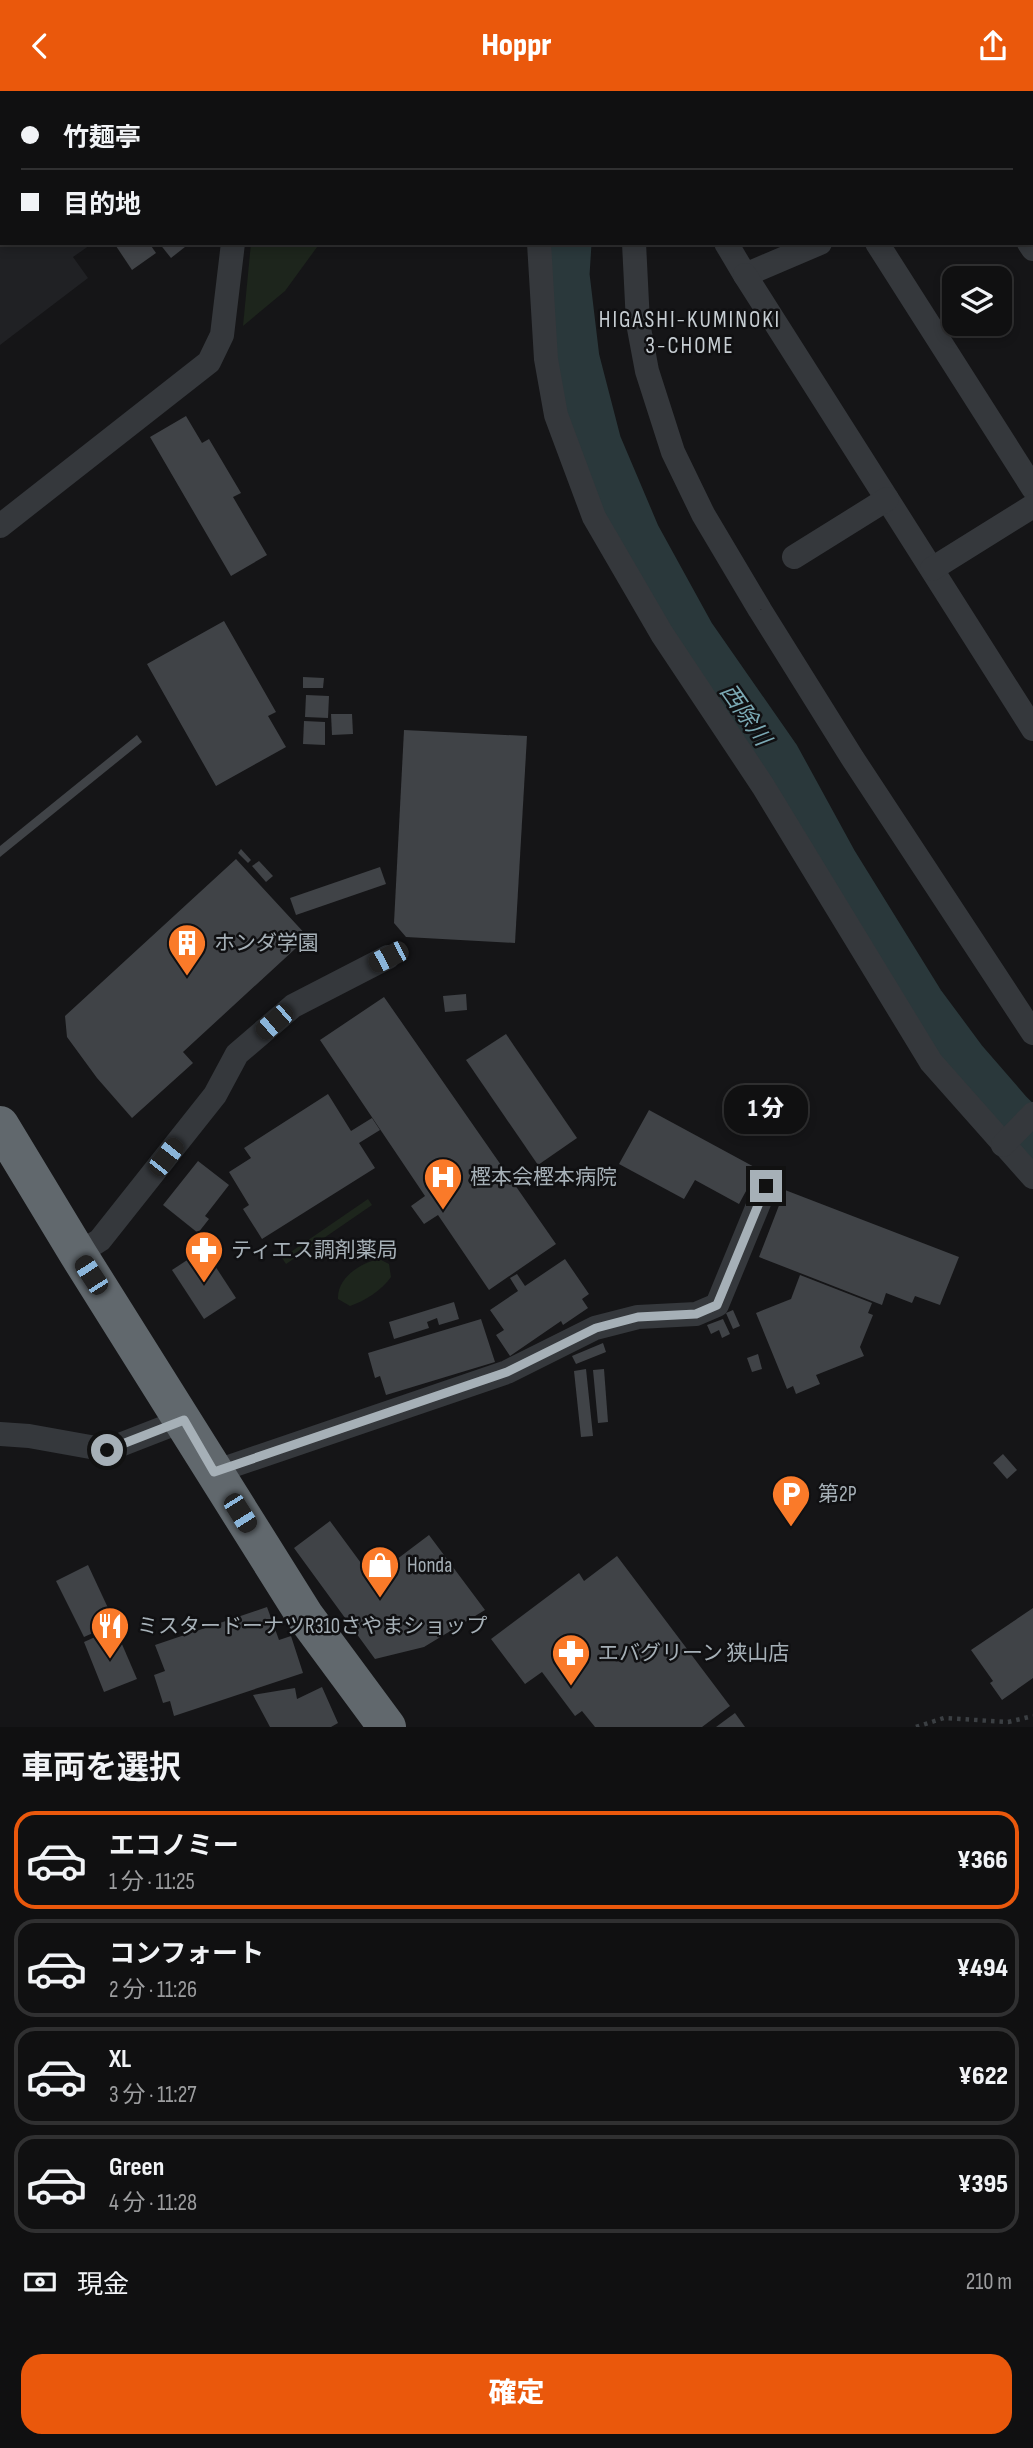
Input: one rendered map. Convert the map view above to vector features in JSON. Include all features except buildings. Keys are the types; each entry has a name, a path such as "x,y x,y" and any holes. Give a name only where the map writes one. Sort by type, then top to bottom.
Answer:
{"highway":[{"path":"0,1125 305,1616 387,1727"}],"street":[{"path":"0,526 209,362 222,335 233,245"},
{"path":"539,245 546,359 556,415 594,517 662,634 763,786 931,1062 1006,1142 1033,1177"},
{"path":"634,245 638,323 647,371 673,452 703,514 853,759 1033,1033"},
{"path":"727,245 1033,729"},
{"path":"745,275 815,245"},
{"path":"878,245 1033,488"},
{"path":"794,557 887,499"},
{"path":"932,569 1033,506"},
{"path":"78,1254 100,1240 215,1095 237,1054 293,1006 388,957"},
{"path":"1006,1142 1033,1114"},
{"path":"214,1472 507,1372 596,1328 638,1317 696,1314 717,1305 766,1186"},
{"path":"0,1434 29,1436 107,1450 184,1420"}],"path":[{"path":"916,1727 944,1718 1008,1722 1033,1716"}],"shaded area":[{"path":"0,245 90,245 73,257 88,278 0,345"},
{"path":"251,245 319,245 285,291 243,326"},
{"path":"368,1199 372,1205 286,1264 282,1258"},
{"path":"379,1259 389,1264 391,1277 383,1286 350,1306 338,1299 341,1284 351,1273 364,1264"}],"waterway":[{"name":"西除川","path":"567,245 565,275 575,359 597,444 636,536 691,636 776,758 834,864 920,1003 963,1061 1033,1138"}],"place":[{"name":"ホンダ学園","path":"187,977"},
{"name":"樫本会樫本病院","path":"443,1211"},
{"name":"ティエス調剤薬局","path":"204,1284"},
{"name":"第2P","path":"791,1528"},
{"name":"Honda","path":"380,1599"},
{"name":"ミスタードーナツR310さやまショップ","path":"110,1660"},
{"name":"エバグリーン 狭山店","path":"571,1687"}],"district":[{"name":"HIGASHI-KUMINOKI 3-CHOME","path":"690,333"}],"route":[{"path":"107,1450 184,1420 214,1472 507,1372 596,1328 638,1317 696,1314 717,1305 766,1186"}]}
